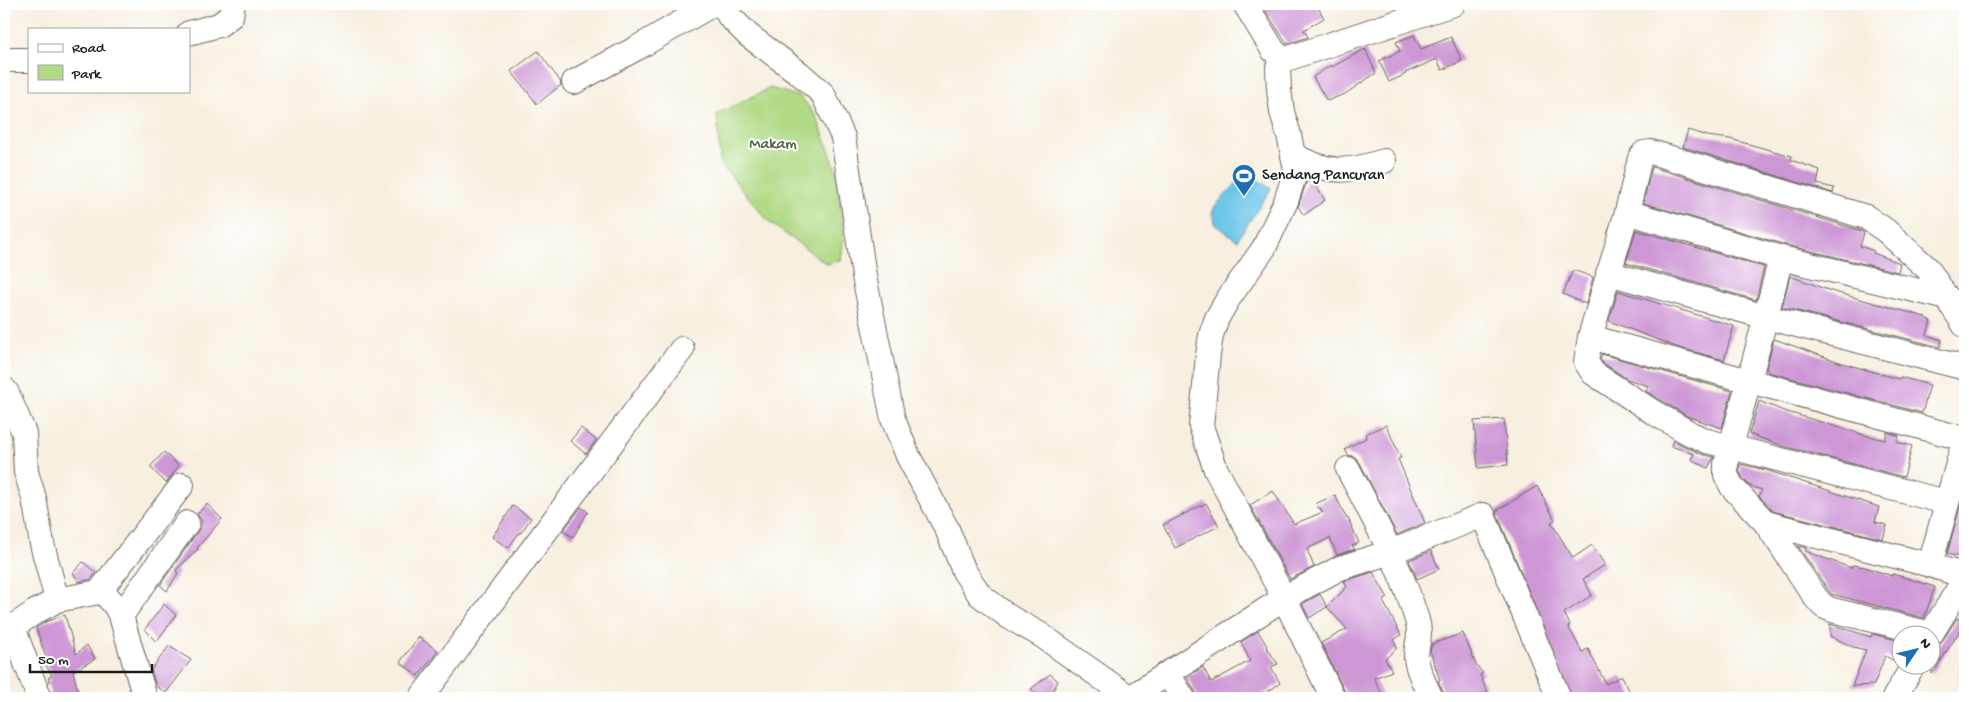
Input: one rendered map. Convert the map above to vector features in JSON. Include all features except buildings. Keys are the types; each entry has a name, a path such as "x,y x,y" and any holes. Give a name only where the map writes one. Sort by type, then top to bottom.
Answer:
{"street":[{"path":"190,33 219,25 231,16 233,4"},
{"path":"574,82 714,4"},
{"path":"723,4 729,16 748,35 799,73 823,94 842,137 864,276 893,419 908,456 947,529 964,571 980,595 1009,618 1041,635 1126,695 1133,696 1284,598 1340,568 1391,552 1483,515 1559,698"},
{"path":"1245,4 1273,50 1283,60"},
{"path":"1333,698 1284,598 1216,470 1201,426 1200,417 1208,355 1214,327 1228,299 1264,248 1286,201 1296,170 1279,90 1278,67 1283,60 1453,4"},
{"path":"4,60 28,60"},
{"path":"1946,502 1730,448 1691,434 1593,373 1586,362 1590,337 1640,158 1644,154 1651,152 1866,217 1885,230 1928,269 1965,326"},
{"path":"1293,155 1306,162 1340,171 1352,170 1384,161"},
{"path":"1626,212 1781,258 1948,298"},
{"path":"1781,258 1730,448 1726,464 1726,475 1732,487 1766,523 1816,598 1824,606 1832,610 1892,625"},
{"path":"1608,273 1766,317 1965,368"},
{"path":"1590,337 1965,438 1930,565"},
{"path":"421,698 682,349"},
{"path":"4,389 24,433 26,472 34,498 42,544 57,600"},
{"path":"1348,470 1403,578 1418,622 1420,635 1416,658 1430,698"},
{"path":"99,592 182,485"},
{"path":"121,616 186,523"},
{"path":"1766,523 1930,565 1965,577 1937,624"},
{"path":"39,698 14,626 57,600 99,592 105,594 121,616 146,698"},
{"path":"1168,674 1183,698"},
{"path":"1894,698 1908,674"}],"green space":[{"name":"Makam","path":"770,88 801,97 817,118 836,169 844,235 841,260 827,264 769,222 720,163 717,114"}],"water":[{"name":"Sendang Pancuran","path":"1247,172 1271,189 1237,240 1216,225 1212,214 1215,206"}],"place":[{"name":"Sendang Pancuran","path":"1244,197"}]}
